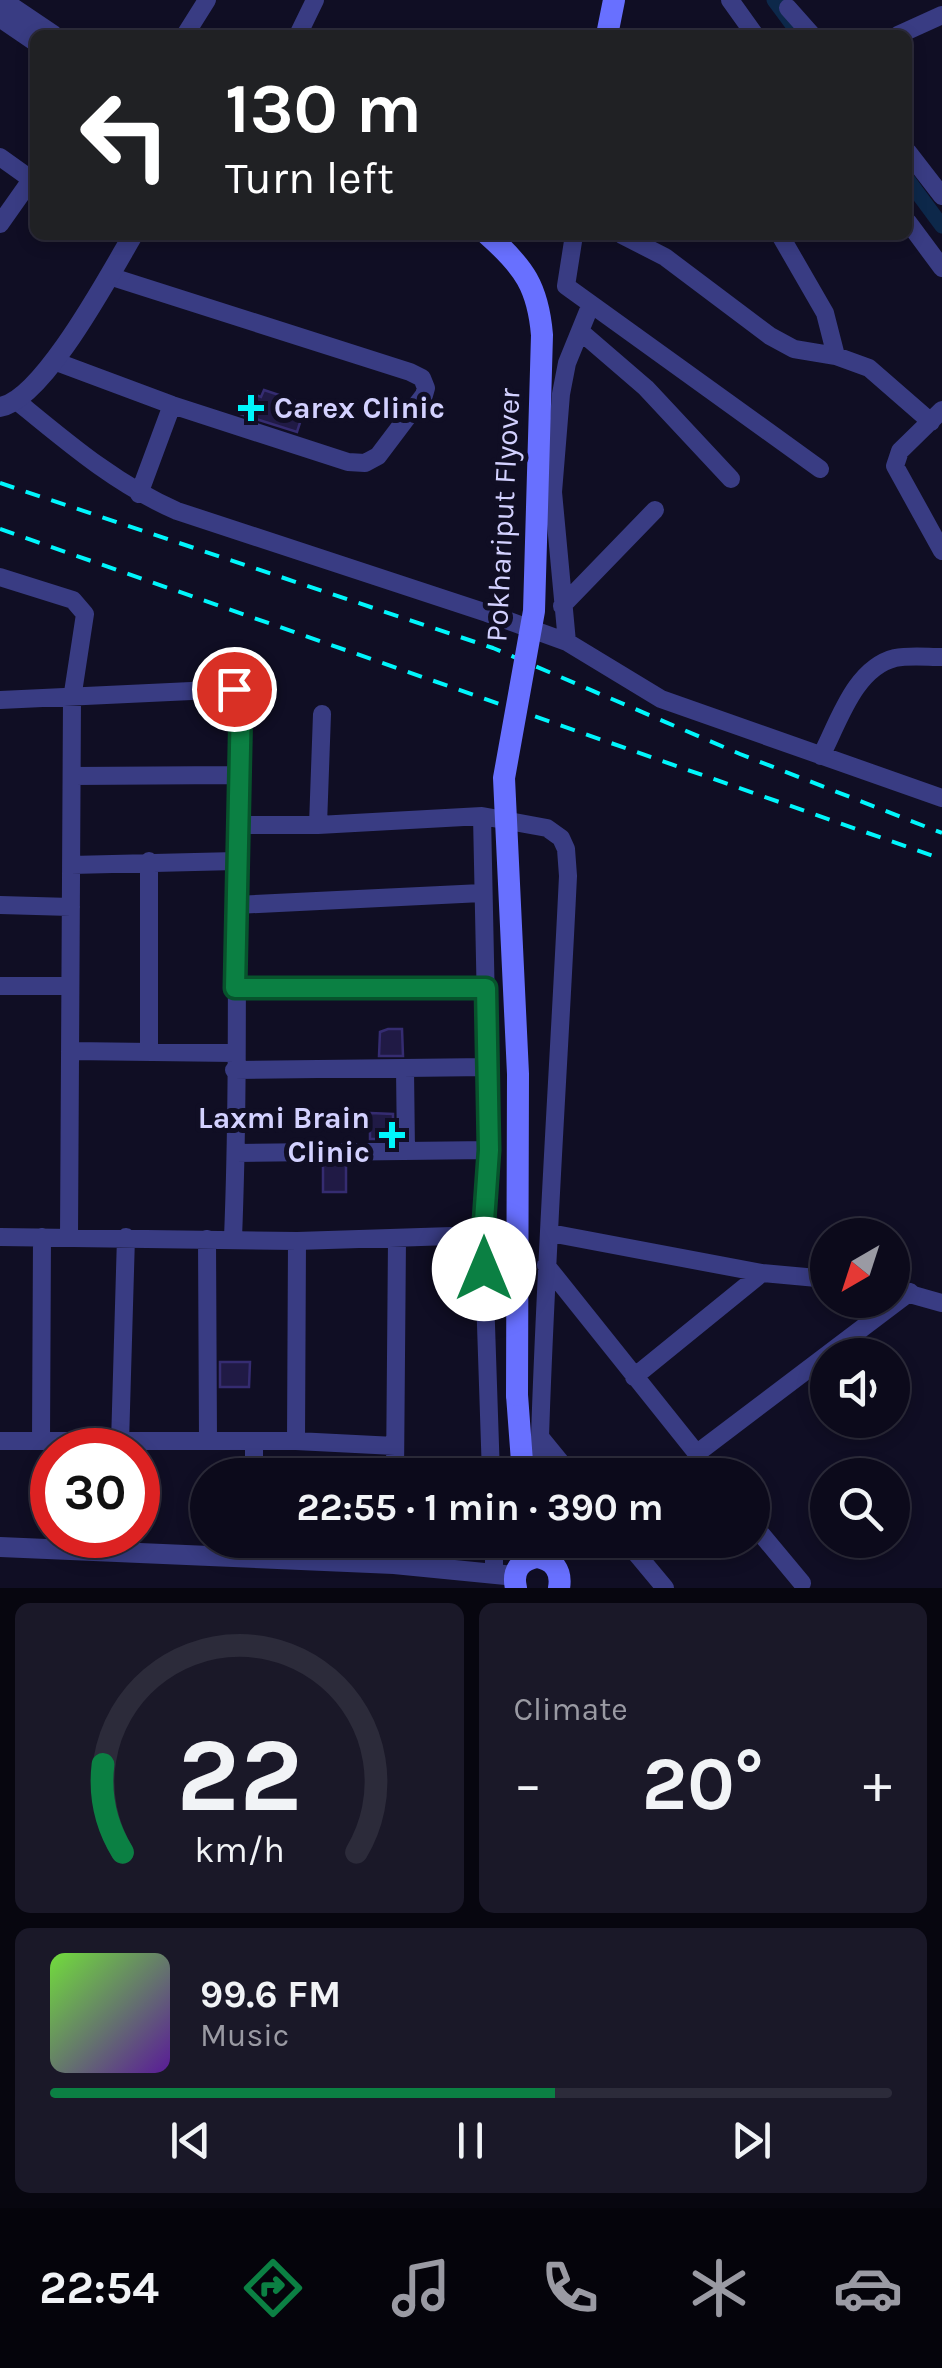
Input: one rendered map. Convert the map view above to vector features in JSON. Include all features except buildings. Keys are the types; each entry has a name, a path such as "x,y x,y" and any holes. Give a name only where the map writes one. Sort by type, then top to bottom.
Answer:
{"main road":[{"path":"608,30 614,0"},
{"name":"Pokhariput Flyover","path":"493,240 530,280 540,305 542,336 534,611 504,778 518,1074 517,1394 522,1458"},
{"path":"516,1567 537,1557 552,1562 563,1586"}],"street":[{"path":"1,0 45,30"},
{"path":"187,30 207,0"},
{"path":"300,30 315,0"},
{"path":"730,0 751,30"},
{"path":"788,8 808,30"},
{"path":"910,30 942,16"},
{"path":"0,17 30,38"},
{"path":"0,157 30,179"},
{"path":"912,157 942,196"},
{"path":"0,224 30,185"},
{"path":"912,227 942,268"},
{"path":"124,240 109,276 54,361 9,404 139,494 177,511 566,642 662,699 942,798"},
{"path":"573,240 566,286 820,470"},
{"path":"632,240 665,257 770,336 808,354 836,356 869,368 936,416 900,451 895,466 942,550"},
{"path":"783,240 825,314 836,356"},
{"path":"54,361 172,405 348,462 365,463 391,443 426,388 422,378 410,372 109,276"},
{"path":"566,642 553,492 561,394 590,304"},
{"path":"581,332 646,388 731,480"},
{"path":"139,494 172,405"},
{"path":"562,606 654,510"},
{"path":"0,577 74,600 81,606 86,622 72,699 68,1237"},
{"path":"821,756 854,691 881,664 896,658 942,657"},
{"path":"0,700 234,689 241,700 233,1238"},
{"path":"318,826 322,714"},
{"path":"72,776 237,775"},
{"path":"237,825 318,826 482,816 547,828 561,838 568,876 540,1437 536,1458"},
{"path":"482,816 489,1150 483,1235 491,1458"},
{"path":"149,861 149,1051"},
{"path":"71,865 236,861"},
{"path":"236,905 482,893"},
{"path":"0,905 71,907"},
{"path":"0,986 70,986"},
{"path":"235,988 486,988"},
{"path":"70,1051 149,1051 235,1062 406,1069 488,1067"},
{"path":"406,1069 406,1151"},
{"path":"236,1153 489,1150"},
{"path":"550,1233 762,1273 810,1278"},
{"path":"0,1238 297,1241 483,1235"},
{"path":"41,1428 42,1237"},
{"path":"120,1428 126,1237"},
{"path":"207,1238 208,1442"},
{"path":"395,1458 396,1239"},
{"path":"296,1441 297,1241"},
{"path":"546,1265 699,1458"},
{"path":"634,1376 762,1273"},
{"path":"910,1294 942,1303"},
{"path":"696,1454 867,1318"},
{"path":"540,1437 558,1458"},
{"path":"0,1441 30,1440"},
{"path":"254,1441 254,1458"},
{"path":"160,1442 296,1441 395,1446"},
{"path":"770,1545 802,1583"},
{"path":"0,1548 190,1548"},
{"path":"341,1558 394,1564 516,1567"},
{"path":"394,1558 394,1564"},
{"path":"640,1558 665,1588"}],"waterway":[{"path":"774,0 796,30"},
{"path":"912,185 942,226"}],"railway":[{"path":"0,483 493,648 740,754 942,833"},
{"path":"0,529 942,859"}],"place":[{"name":"Carex Clinic","path":"251,408"},
{"name":"Laxmi Brain Clinic","path":"392,1135"}],"route":[{"path":"234,689 241,700 235,988 486,988 489,1150 484,1269"}]}
